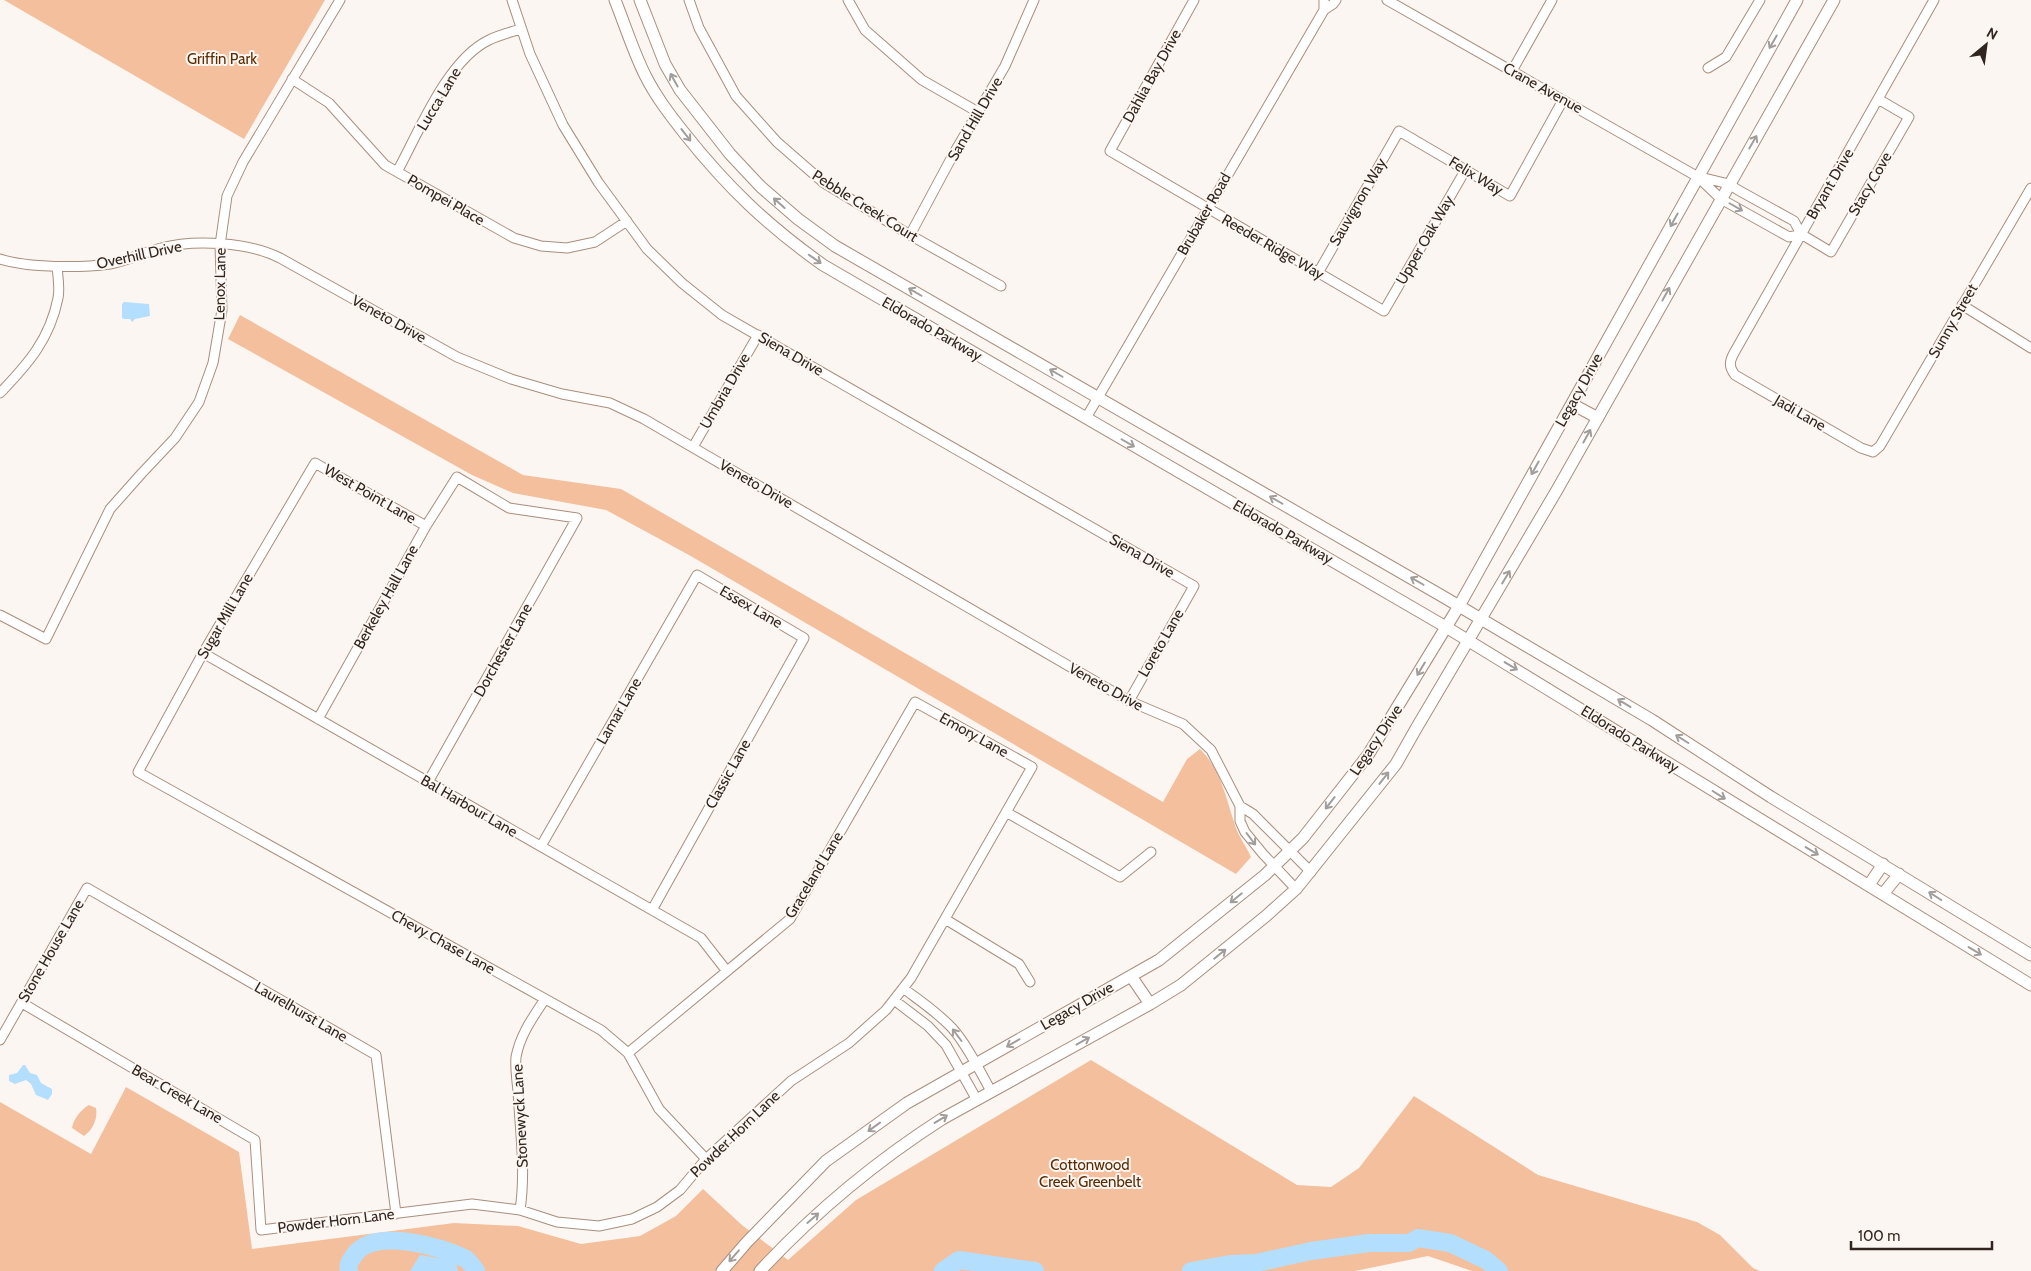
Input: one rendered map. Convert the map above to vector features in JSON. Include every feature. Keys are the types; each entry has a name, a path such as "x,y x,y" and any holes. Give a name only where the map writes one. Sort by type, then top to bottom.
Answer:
{"main road":[{"name":"Eldorado Parkway","path":"615,0 644,74 661,103 713,170 777,231 823,265 1469,640 1884,894 1935,928 2031,985"},
{"name":"Eldorado Parkway","path":"640,0 662,57 680,90 730,154 761,186 798,219 835,246 1459,606 1652,720 1771,797 2031,955"},
{"name":"Legacy Drive","path":"722,1271 747,1242 826,1161 907,1103 1160,960 1274,867 1303,838 1368,755 1459,606 1797,0"},
{"name":"Legacy Drive","path":"760,1271 813,1218 869,1171 926,1128 1150,1004 1189,979 1266,916 1296,889 1311,872 1396,764 1598,418 1834,0"},
{"path":"1572,404 1598,418"},
{"path":"1869,885 1883,864"},
{"path":"1884,894 1899,874"},
{"path":"1132,976 1150,1004"}],"street":[{"name":"Lenox Lane","path":"0,615 46,639 110,510 142,472 175,438 199,402 213,363 222,310 220,245 227,196 243,162 340,0"},
{"name":"Siena Drive","path":"512,0 530,54 563,125 598,182 647,249 682,283 722,315 1194,586"},
{"name":"Pebble Creek Court","path":"690,0 700,28 736,96 777,142 824,183 910,235 1001,286"},
{"path":"848,0 865,30 922,80 978,112"},
{"name":"Sand Hill Drive","path":"910,235 1005,66 1034,0"},
{"name":"Dahlia Bay Drive","path":"1110,152 1194,0"},
{"path":"1324,0 1324,10"},
{"name":"Brubaker Road","path":"1086,418 1324,10 1336,0"},
{"name":"Crane Avenue","path":"1387,0 1698,177 1721,199 1789,237 1801,234 1794,221 1729,184 1698,177"},
{"path":"1512,71 1552,0"},
{"path":"1708,68 1726,57 1760,0"},
{"name":"Bryant Drive","path":"1730,368 1730,361 1734,353 1934,0"},
{"name":"Lucca Lane","path":"397,172 446,81 462,61 488,40 522,29"},
{"name":"Pompei Place","path":"292,79 329,103 385,165 514,238 541,246 567,248 595,242 627,221"},
{"name":"Stacy Cove","path":"1801,234 1831,252 1909,117 1878,99"},
{"name":"Felix Way","path":"1399,131 1510,196 1564,100"},
{"name":"Sauvignon Way","path":"1318,273 1399,131"},
{"name":"Reeder Ridge Way","path":"1110,152 1384,311"},
{"name":"Upper Oak Way","path":"1384,311 1466,170"},
{"name":"Sunny Street","path":"1873,452 1880,446 2031,188"},
{"name":"Overhill Drive","path":"0,259 57,267 111,264 162,247 193,244 220,245"},
{"name":"Veneto Drive","path":"220,245 232,245 271,253 457,357 511,379 610,404 644,419 1129,701 1183,724 1211,750 1240,806 1240,821 1245,832 1274,867 1296,889"},
{"path":"0,393 27,364 48,334 58,297 57,267"},
{"path":"1962,305 2031,348"},
{"name":"Umbria Drive","path":"693,447 758,335"},
{"name":"Jadi Lane","path":"1730,368 1735,375 1744,381 1861,448 1873,452"},
{"name":"West Point Lane","path":"315,463 426,526"},
{"name":"Sugar Mill Lane","path":"138,772 203,652 315,463"},
{"name":"Berkeley Hall Lane","path":"318,719 426,526 457,477 509,508 577,518"},
{"name":"Dorchester Lane","path":"428,782 577,518"},
{"name":"Essex Lane","path":"697,575 804,638"},
{"name":"Lamar Lane","path":"541,846 697,575"},
{"name":"Loreto Lane","path":"1129,701 1194,586"},
{"name":"Classic Lane","path":"652,910 804,638"},
{"name":"Bal Harbour Lane","path":"203,652 701,938 726,970"},
{"name":"Emory Lane","path":"915,702 1032,767"},
{"name":"Graceland Lane","path":"628,1053 790,919 915,702"},
{"name":"Powder Horn Lane","path":"261,1230 472,1204 520,1210 551,1220 578,1225 599,1226 632,1219 657,1207 680,1190 706,1159 791,1081 849,1043 886,1010 903,988 945,919 1032,767"},
{"name":"Chevy Chase Lane","path":"138,772 601,1030 628,1053 659,1109 706,1159"},
{"name":"Veneto Drive","path":"1240,806 1253,814 1311,872"},
{"path":"1006,812 1120,877 1151,852"},
{"name":"Stone House Lane","path":"0,1040 87,888"},
{"name":"Laurelhurst Lane","path":"87,888 376,1055 396,1214"},
{"path":"945,919 1019,964 1030,982"},
{"path":"903,988 935,1012 952,1029 976,1064 991,1091"},
{"name":"Stonewyck Lane","path":"520,1210 524,1186 524,1166 520,1134 516,1058 524,1032 545,999"},
{"path":"894,1000 936,1034 954,1056 977,1100"},
{"name":"Bear Creek Lane","path":"22,1003 255,1140 261,1230"}],"green space":[{"name":"Griffin Park","path":"4,0 325,0 244,139"},
{"path":"240,315 523,475 621,489 1163,802 1187,759 1200,749 1218,774 1235,826 1251,857 1236,874 689,555 606,510 513,493 472,475 228,339"},
{"name":"Cottonwood Creek Greenbelt","path":"1091,1060 1297,1185 1331,1187 1359,1168 1414,1096 1538,1175 1697,1222 1720,1235 1753,1268 1760,1271 1472,1271 1428,1256 1355,1271 0,1271 0,1102 91,1154 126,1087 239,1152 252,1249 454,1223 518,1226 581,1244 640,1236 676,1216 703,1189 743,1226 788,1260 856,1200"},
{"path":"89,1105 96,1108 96,1116 92,1127 84,1136 72,1128 78,1115"}],"water":[{"path":"124,302 149,304 150,316 135,319 132,322 130,319 122,318 122,304"},
{"path":"25,1065 30,1073 37,1075 41,1083 52,1089 52,1094 48,1100 36,1095 31,1084 26,1080 15,1084 9,1081 9,1075 17,1073"},
{"path":"420,1255 456,1261 458,1271 410,1271"}],"waterway":[{"path":"1191,1271 1230,1264 1256,1263 1311,1251 1369,1243 1409,1243 1418,1238 1450,1243 1486,1260 1499,1271"},
{"path":"349,1271 351,1260 365,1246 377,1242 393,1241 426,1245 455,1254 466,1259 476,1271"},
{"path":"943,1271 959,1260 1035,1271"}]}
